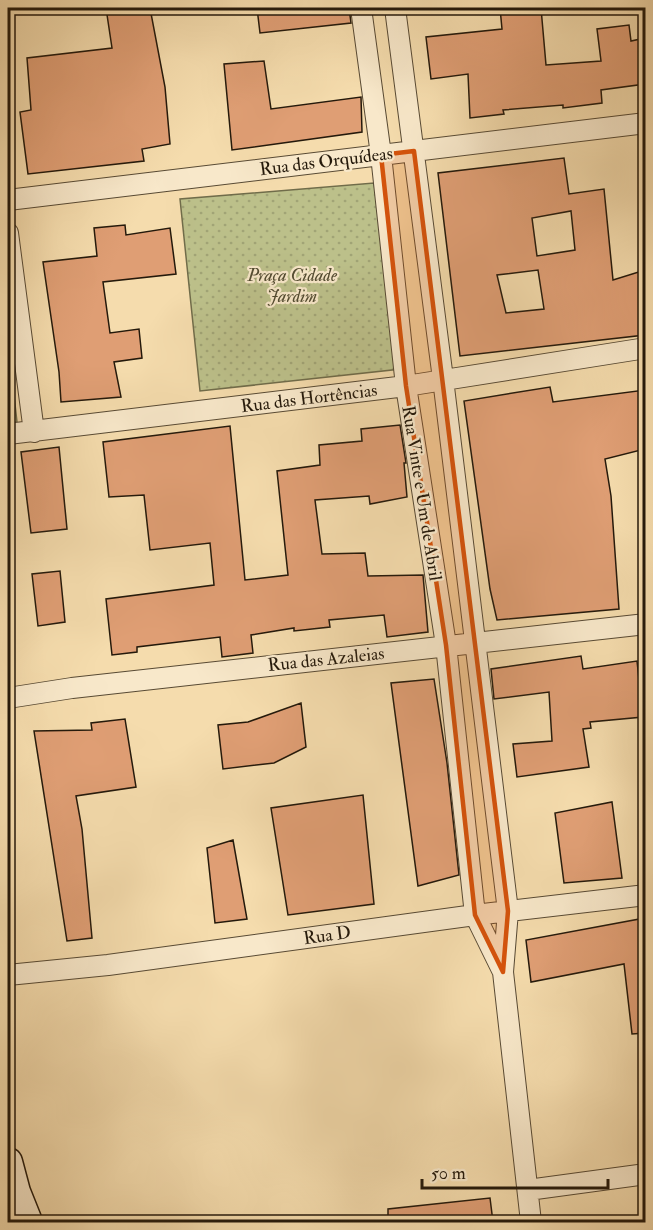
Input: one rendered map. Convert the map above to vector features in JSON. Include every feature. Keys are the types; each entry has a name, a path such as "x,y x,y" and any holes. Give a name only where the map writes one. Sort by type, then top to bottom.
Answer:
{"main road":[{"path":"8,1162 16,1192 28,1222"}],"street":[{"name":"Rua Vinte e Um de Abril","path":"362,8 381,155 406,386 446,645 476,915 503,972"},
{"name":"Rua Vinte e Um de Abril","path":"395,8 508,911 503,972 531,1222"},
{"name":"Rua das Orquídeas","path":"8,200 645,123"},
{"path":"8,233 34,432"},
{"name":"Rua das Hortências","path":"8,434 406,386 645,348"},
{"name":"Rua das Azaleias","path":"8,698 72,688 645,624"},
{"name":"Rua D","path":"8,975 108,965 645,894"},
{"path":"528,1190 645,1174"}],"highlighted area":[{"path":"414,151 508,911 503,972 475,915 446,645 406,386 381,155"}],"green space":[{"name":"Praça Cidade Jardim","path":"374,183 401,369 200,391 180,199"},
{"path":"8,342 17,422 8,423"}],"building":[{"path":"106,8 150,8 165,87 170,144 142,149 144,161 28,174 20,112 31,110 27,58 112,48"},
{"path":"257,8 349,8 351,23 260,33"},
{"path":"500,8 541,8 546,65 601,61 597,29 629,25 631,41 645,38 645,84 601,90 602,103 563,108 563,105 503,110 504,114 470,118 468,74 431,79 426,37 502,29"},
{"path":"264,61 271,109 361,97 362,132 232,150 224,64"},
{"path":"564,158 569,194 604,189 613,280 645,270 645,335 460,356 438,173","holes":["571,211 575,250 537,256 532,218","538,270 544,309 506,313 497,275"]},
{"path":"125,225 126,235 170,228 176,274 103,282 110,333 139,329 142,358 114,362 121,397 61,402 59,372 43,262 97,256 94,228"},
{"path":"550,387 553,402 645,390 645,449 605,459 611,496 619,609 497,620 490,589 464,401"},
{"path":"400,425 406,463 404,463 407,497 370,504 369,496 315,500 322,554 365,553 368,576 423,575 428,632 387,637 384,615 329,620 330,627 294,631 294,628 251,635 253,653 222,657 220,637 137,647 137,652 112,655 106,599 214,585 210,543 150,550 144,495 109,497 103,442 230,426 245,580 288,575 277,471 320,465 319,445 362,441 361,429"},
{"path":"59,447 67,529 31,533 21,452"},
{"path":"60,571 65,622 38,626 32,574"},
{"path":"581,656 583,669 637,661 643,717 590,722 591,728 583,729 589,767 517,777 513,744 552,741 549,692 494,699 491,669"},
{"path":"434,679 447,763 459,875 418,886 391,683"},
{"path":"301,703 306,747 274,763 223,769 218,725 248,722"},
{"path":"125,719 136,787 76,796 82,829 92,938 67,941 34,731 92,730 91,723"},
{"path":"363,795 374,904 288,915 271,808"},
{"path":"612,802 622,878 564,883 555,813"},
{"path":"233,840 247,919 215,923 207,848"},
{"path":"645,918 645,1033 632,1034 624,964 531,982 526,940"},
{"path":"490,1198 493,1222 388,1222 388,1209"}]}
